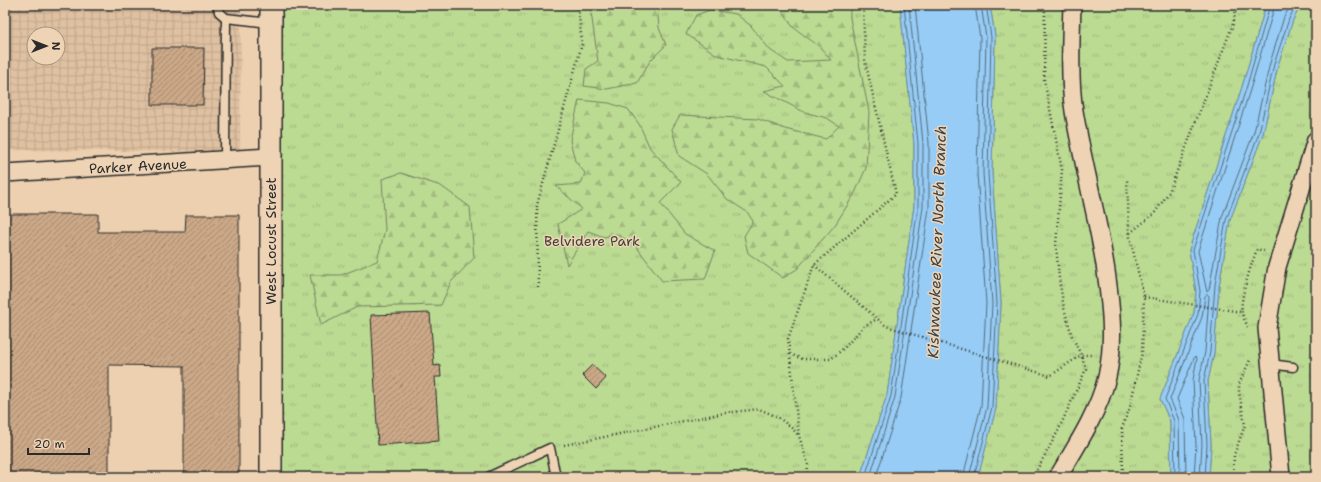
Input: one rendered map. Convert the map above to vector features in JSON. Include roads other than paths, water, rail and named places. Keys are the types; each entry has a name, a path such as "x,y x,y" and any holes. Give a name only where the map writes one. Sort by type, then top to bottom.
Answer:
{"street":[{"path":"1058,477 1090,423 1107,377 1112,343 1111,306 1101,240 1074,110 1071,43 1072,5"},
{"name":"West Locust Street","path":"271,14 271,477"},
{"path":"1281,477 1267,328 1277,268 1310,185 1316,140"},
{"name":"Parker Avenue","path":"5,174 270,157"}],"lane":[{"path":"217,5 219,12 226,18 271,14"},
{"path":"225,160 226,18"},
{"path":"1270,364 1293,367"},
{"path":"488,477 550,448 556,477"}],"water":[{"name":"Kishwaukee River North Branch","path":"900,5 990,5 995,36 992,173 1001,303 996,408 978,477 860,477 887,395 914,206 914,144"},
{"path":"1266,5 1301,5 1293,20 1278,65 1263,134 1230,220 1219,286 1214,353 1208,381 1211,445 1209,477 1171,477 1170,421 1160,399 1194,313 1196,291 1189,250 1242,87"}],"park label":[{"name":"Belvidere Park","path":"592,241"}]}
